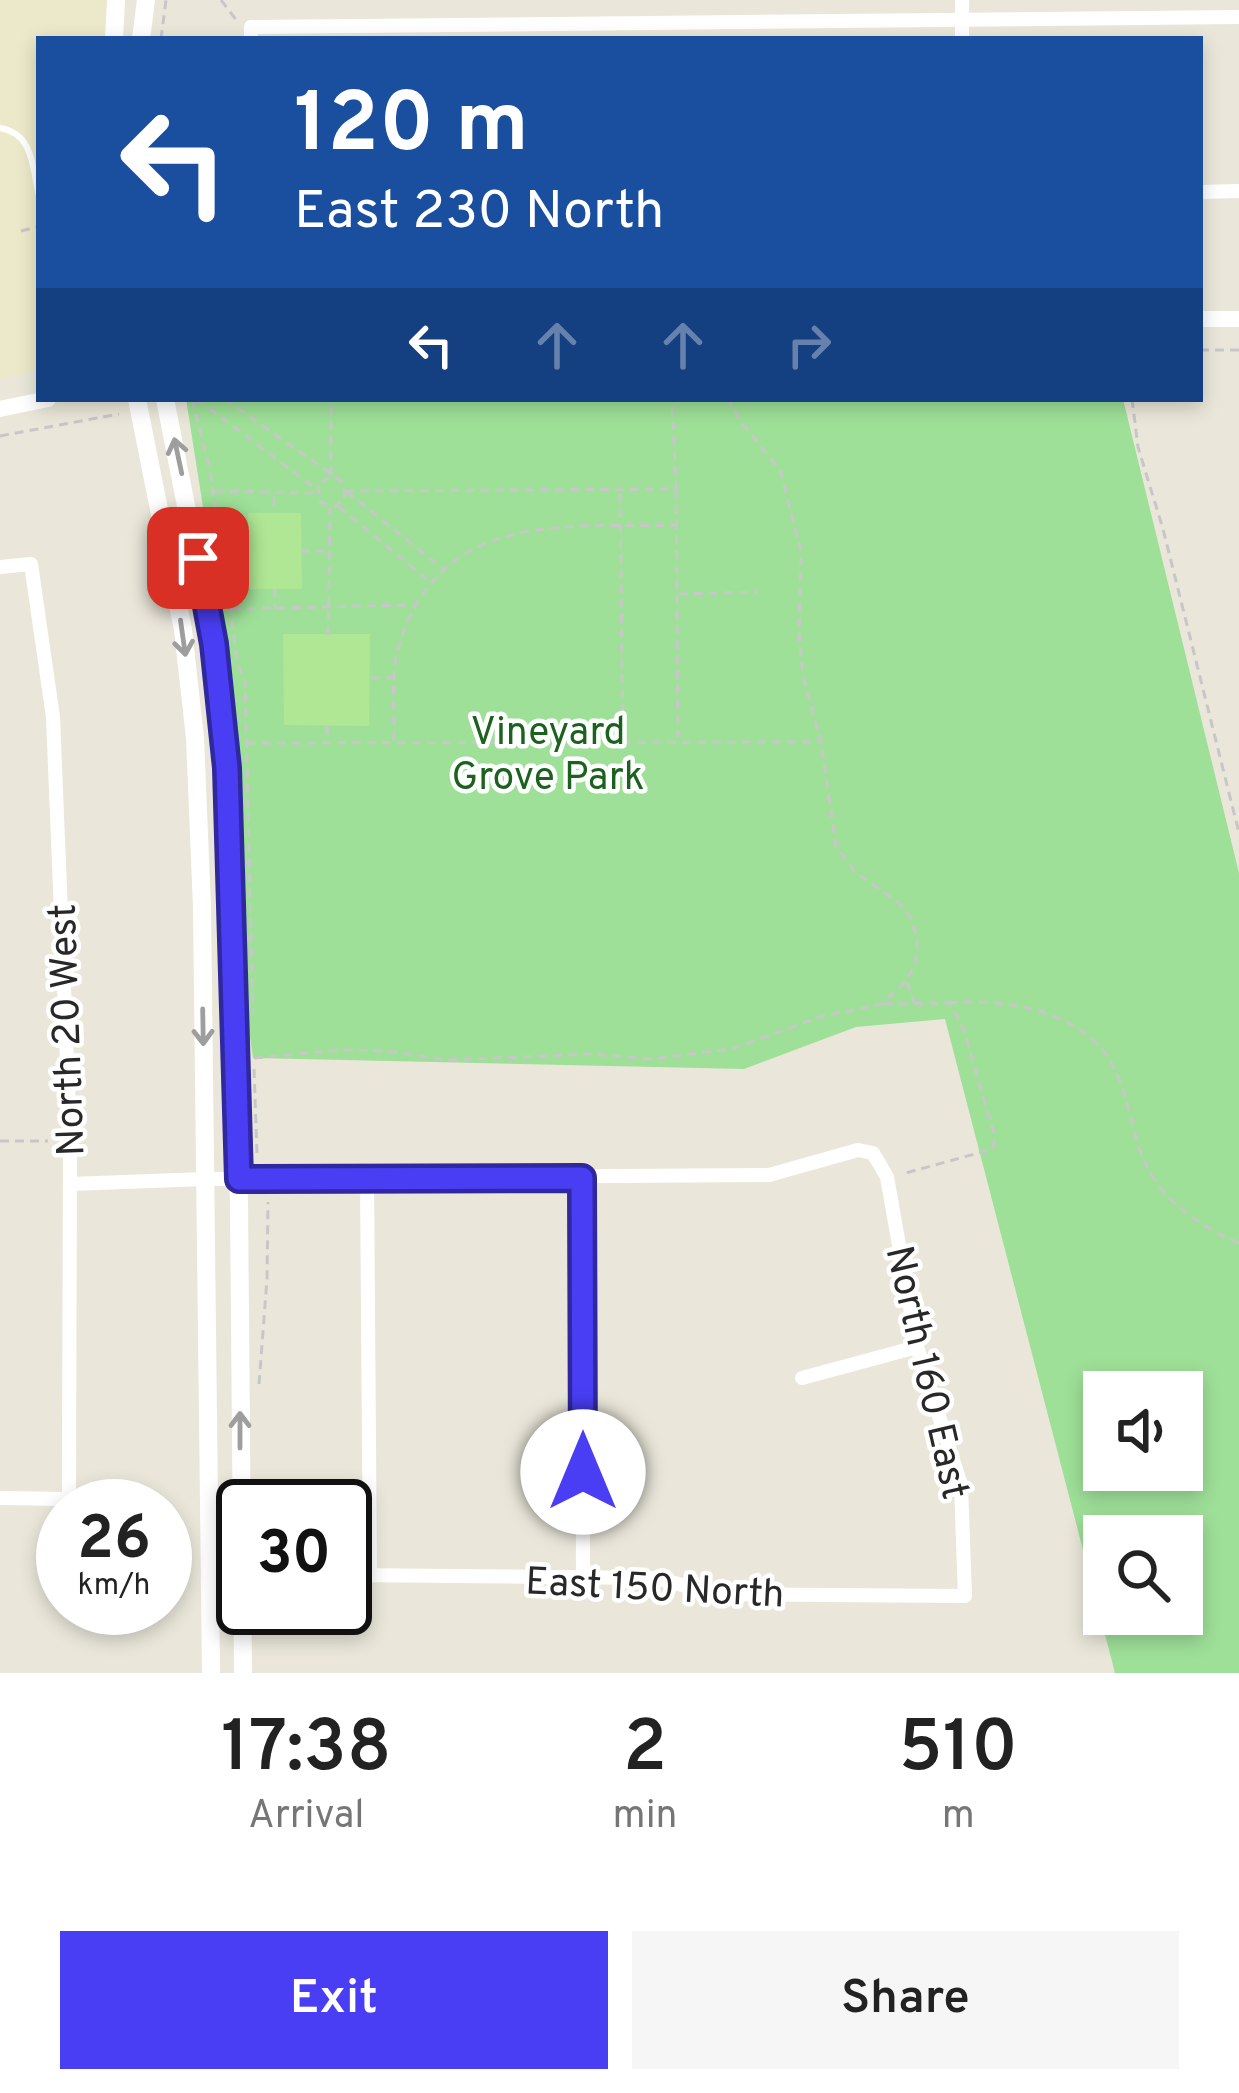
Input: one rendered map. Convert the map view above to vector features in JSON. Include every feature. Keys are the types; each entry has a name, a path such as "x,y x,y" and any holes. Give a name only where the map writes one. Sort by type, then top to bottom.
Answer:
{"main road":[{"path":"114,36 116,0"},
{"path":"140,36 146,0"},
{"path":"138,402 183,630 195,737 212,1673"},
{"path":"166,402 214,644 227,768 239,1179 241,1479"},
{"path":"242,1635 242,1673"}],"street":[{"path":"962,0 962,36"},
{"path":"247,29 559,31 1239,17"},
{"path":"1203,192 1239,191"},
{"path":"1203,319 1239,319"},
{"path":"0,409 36,402"},
{"name":"North 20 West","path":"0,567 31,564 53,717 70,1184 69,1498 0,1498"},
{"name":"North 160 East","path":"582,1178 769,1175 858,1150 873,1154 887,1177 917,1347 961,1485 965,1596"},
{"path":"367,1178 369,1479"},
{"path":"70,1184 582,1178 583,1579"},
{"path":"802,1378 917,1347"},
{"path":"211,1573 216,1573"},
{"name":"East 150 North","path":"372,1576 656,1578 715,1594 965,1596"}],"lane":[{"path":"0,128 20,134 27,143 36,183"}],"path":[{"path":"161,36 166,0"},
{"path":"221,0 247,29"},
{"path":"21,231 36,227"},
{"path":"1203,350 1239,350"},
{"path":"201,402 316,491 320,502 338,506 431,582"},
{"path":"229,402 341,481 345,490 443,569"},
{"path":"331,476 332,402"},
{"path":"672,402 678,740"},
{"path":"730,402 781,472 801,553 803,677 821,742 836,846 855,872 898,902 917,937 916,961 907,980 882,1004"},
{"path":"1132,402 1138,447 1239,833"},
{"path":"0,436 118,414"},
{"path":"316,491 321,480 331,476"},
{"path":"345,490 676,489"},
{"path":"214,490 274,495 316,491"},
{"path":"338,506 345,490"},
{"path":"620,492 622,740"},
{"path":"274,495 274,512"},
{"path":"328,635 330,506"},
{"path":"394,742 399,645 416,605 443,569 470,549 523,530 676,525"},
{"path":"301,551 327,551"},
{"path":"274,589 274,609"},
{"path":"677,594 757,592"},
{"path":"230,609 416,605"},
{"path":"371,678 394,678"},
{"path":"327,726 327,742"},
{"path":"245,743 821,742"},
{"path":"907,980 915,1003"},
{"path":"253,1058 341,1050 447,1060 593,1054 650,1059 731,1049 820,1017 882,1004 973,1000 1042,1012 1092,1040 1111,1061 1150,1174 1186,1213 1239,1243"},
{"path":"910,1172 993,1149 995,1137 980,1078 962,1024 949,1003"},
{"path":"0,1141 48,1141"},
{"path":"260,1383 268,1202"}],"shaded area":[{"path":"0,0 117,0 114,36 36,36 36,371 0,379"}],"green space":[{"name":"Vineyard Grove Park","path":"186,402 1124,402 1239,873 1239,1673 1115,1673 1105,1635 1203,1635 1203,1515 1083,1515 1083,1550 945,1019 856,1027 744,1069 253,1058 240,967 235,770 225,647"},
{"path":"248,513 301,513 302,589 249,589"},
{"path":"283,634 370,634 369,726 284,725"}],"route":[{"path":"198,558 214,644 227,768 239,1179 582,1178 583,1472"}]}
